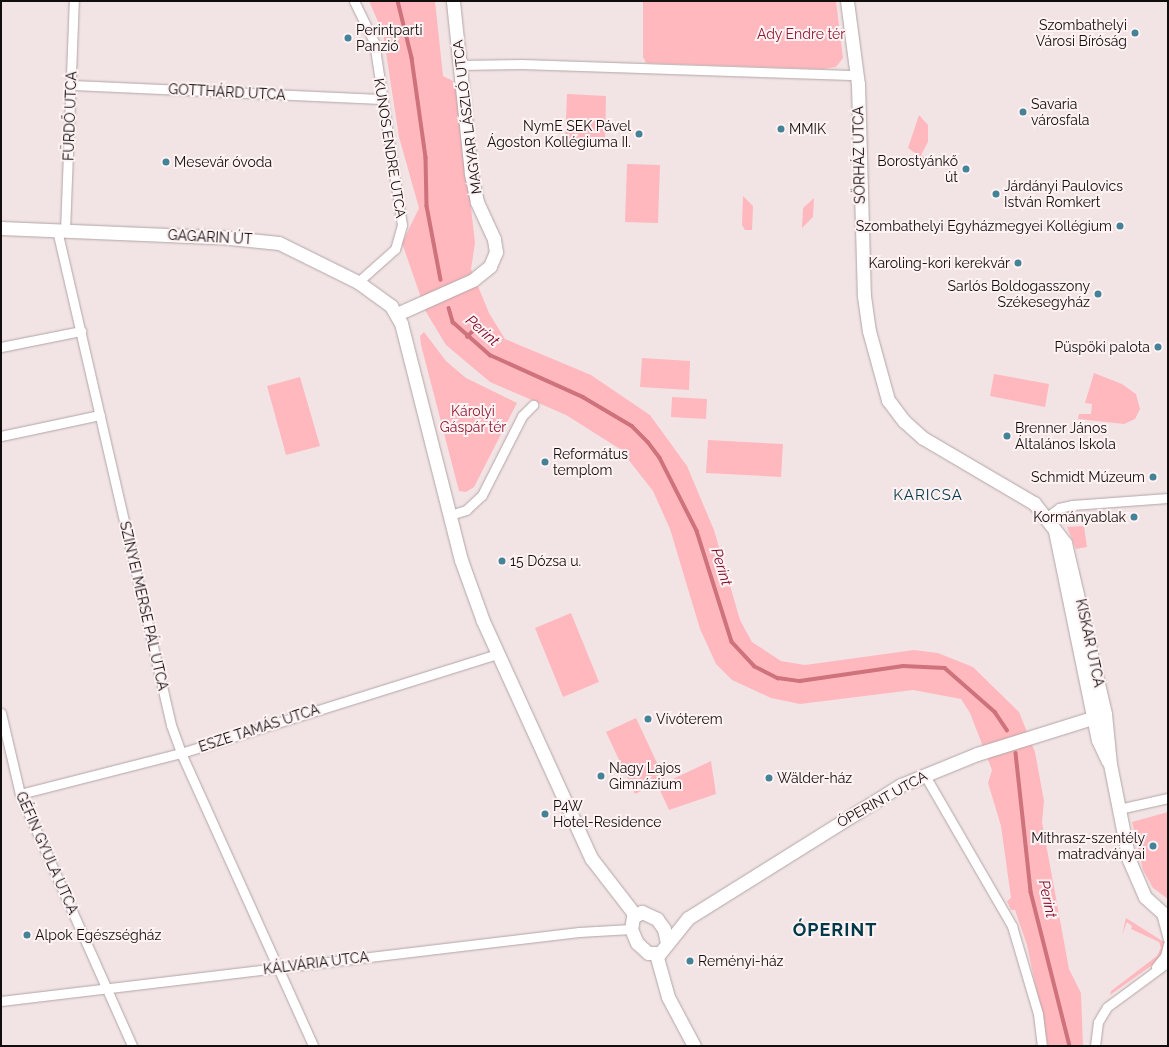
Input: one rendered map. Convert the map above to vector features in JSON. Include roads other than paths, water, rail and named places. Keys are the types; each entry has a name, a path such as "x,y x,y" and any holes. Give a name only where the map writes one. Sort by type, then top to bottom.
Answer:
{"street":[{"name":"FÜRDŐ UTCA","path":"61,230 72,85 74,1"},
{"name":"KUNOS ENDRE UTCA","path":"354,1 374,42 402,225 395,249 358,282"},
{"name":"MAGYAR LÁSZLÓ UTCA","path":"397,314 431,298 468,284 490,266 497,249 473,186 453,1"},
{"name":"SÖRHÁZ UTCA","path":"847,1 858,75 862,263 867,310 874,352 888,400 904,421 923,438 1023,496 1051,522"},
{"path":"460,65 858,75"},
{"name":"GOTTHÁRD UTCA","path":"72,85 382,99"},
{"name":"GAGARIN ÚT","path":"1,228 264,240 294,248 358,282 397,314"},
{"name":"SZINYEI MERSE PÁL UTCA","path":"61,230 81,331 171,725 181,753 313,1046"},
{"path":"397,314 450,515 471,588 497,654 591,858 635,915"},
{"path":"1,347 81,331"},
{"path":"450,515 466,510 482,495 522,416 533,405"},
{"path":"1,436 100,415"},
{"path":"1051,522 1059,508 1072,505 1168,498"},
{"name":"KISKAR UTCA","path":"1051,522 1063,579 1099,715"},
{"name":"KISKAR UTCA","path":"1051,522 1068,550 1079,597 1099,715 1099,744 1110,764 1133,874 1145,897 1165,915"},
{"path":"1063,579 1070,583 1079,597"},
{"name":"ESZE TAMÁS UTCA","path":"20,794 181,753 497,654"},
{"name":"GÉFIN GYULA UTCA","path":"1,713 20,794 108,989 132,1046"},
{"name":"ÓPERINT UTCA","path":"667,943 688,918 831,827 924,774 1027,736 1099,715"},
{"path":"924,774 1012,926 1038,1014 1042,1046"},
{"path":"1119,809 1168,798"},
{"path":"642,912 657,919 664,929 667,943 664,950 656,954 644,951 630,929 631,921 635,915 642,912"},
{"path":"1165,915 1168,938"},
{"name":"ÓPERINT UTCA","path":"657,919 672,921 688,918"},
{"name":"KÁLVÁRIA UTCA","path":"1,1001 579,932 630,929"},
{"path":"1146,976 1165,956 1168,944"},
{"path":"656,954 668,997 694,1046"},
{"path":"1095,1046 1098,1022 1107,1007 1146,976 1168,962"}],"waterway":[{"name":"Perint","path":"398,1 412,58 426,158 427,206 441,280"},
{"name":"Perint","path":"449,308 453,322 490,355 583,397 632,426 648,442 660,458 697,531 732,642 754,666 778,678 800,681 903,666 945,668 995,712 1007,730"},
{"path":"467,337 478,326"},
{"name":"Perint","path":"1016,753 1031,892 1070,1046"}],"place":[{"name":"Szombathelyi Városi Bíróság","path":"1135,33"},
{"name":"Perintparti Panzió","path":"348,38"},
{"name":"Savaria városfala","path":"1023,112"},
{"name":"MMIK","path":"781,129"},
{"name":"NymE SEK Pável Ágoston Kollégiuma II.","path":"639,134"},
{"name":"Mesevár óvoda","path":"166,162"},
{"name":"Borostyánkő út","path":"966,169"},
{"name":"Járdányi Paulovics István Romkert","path":"996,194"},
{"name":"Szombathelyi Egyházmegyei Kollégium","path":"1120,226"},
{"name":"Karoling-kori kerekvár","path":"1018,263"},
{"name":"Sarlós Boldogasszony Székesegyház","path":"1098,294"},
{"name":"Püspöki palota","path":"1158,347"},
{"name":"Brenner János Általános Iskola","path":"1007,436"},
{"name":"Református templom","path":"545,462"},
{"name":"Schmidt Múzeum","path":"1153,477"},
{"name":"Kormányablak","path":"1134,517"},
{"name":"15 Dózsa u.","path":"502,561"},
{"name":"Vívóterem","path":"648,719"},
{"name":"Nagy Lajos Gimnázium","path":"601,776"},
{"name":"Wälder-ház","path":"769,778"},
{"name":"P4W Hotel-Residence","path":"545,814"},
{"name":"Mithrasz-szentély matradványai","path":"1153,846"},
{"name":"Alpok Egészségház","path":"27,935"},
{"name":"Reményi-ház","path":"690,961"}],"district":[{"name":"KARICSA","path":"928,496"},
{"name":"ÓPERINT","path":"835,930"}],"park label":[{"name":"Ady Endre tér","path":"801,34"},
{"name":"Károlyi Gáspár tér","path":"473,420"}]}
